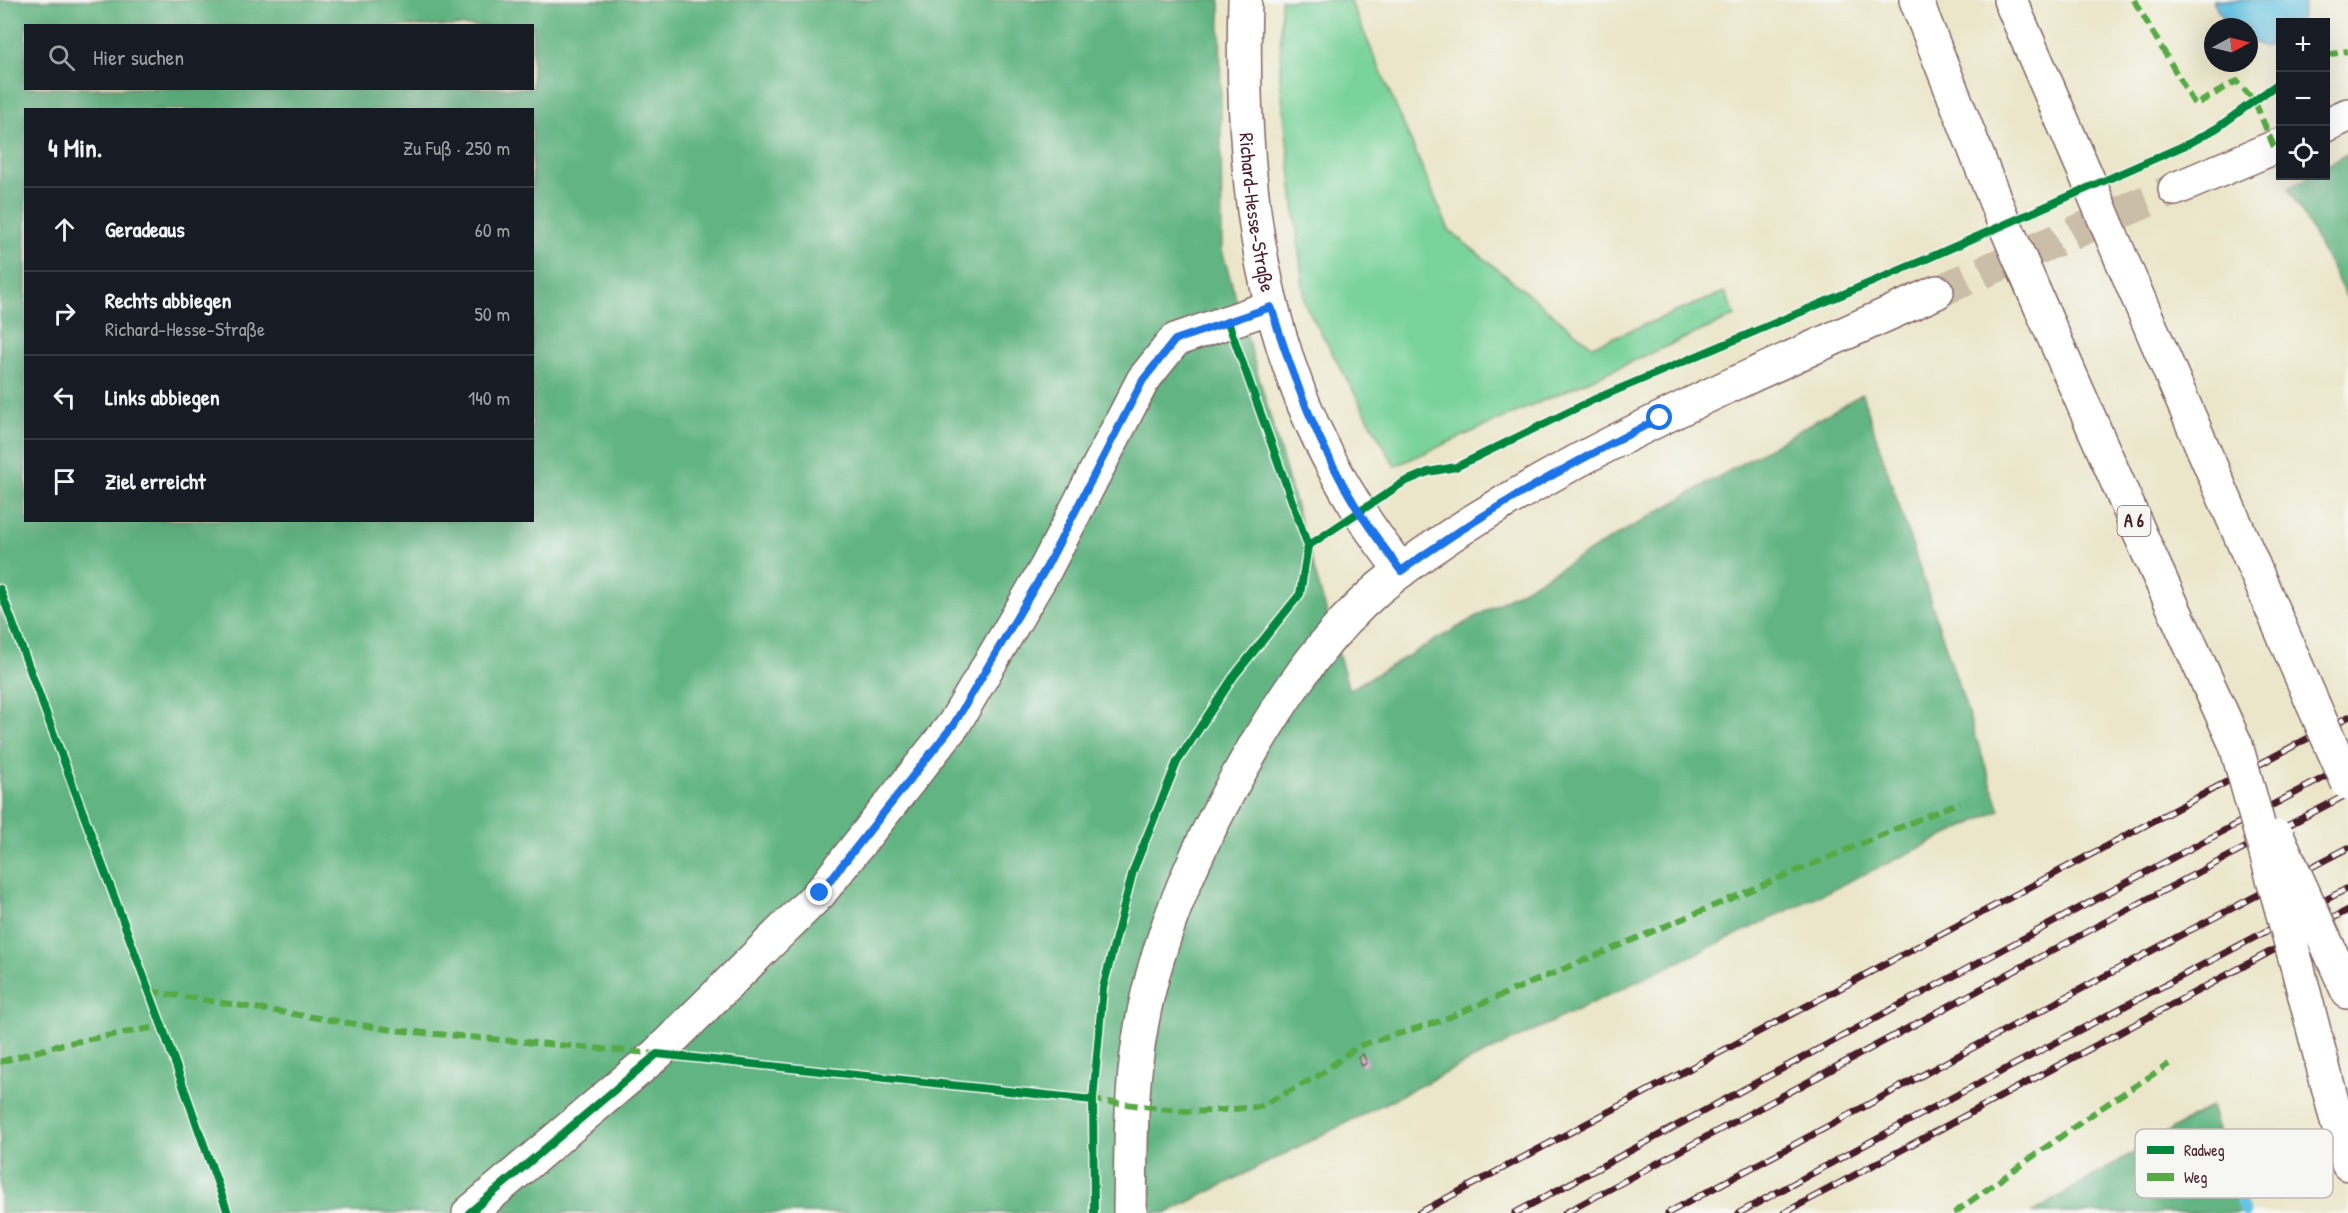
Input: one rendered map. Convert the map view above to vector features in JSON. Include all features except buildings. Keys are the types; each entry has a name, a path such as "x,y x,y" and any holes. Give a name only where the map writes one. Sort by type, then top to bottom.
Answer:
{"main road":[{"name":"Richard-Hesse-Straße","path":"1245,0 1243,58 1247,162 1256,235 1271,307 1288,362 1321,441 1359,511 1401,571"},
{"name":"A 6","path":"1916,0 2000,213 2035,294 2148,552 2348,992"},
{"path":"2010,0 2348,783"},
{"path":"2330,123 2348,115"},
{"path":"2175,189 2276,147"},
{"path":"1130,1213 1132,1106 1139,1038 1152,977 1171,919 1193,863 1229,789 1275,711 1327,640 1353,613 1401,571 1484,514 1597,451 1754,375 1937,292"},
{"path":"469,1213 657,1054 820,893 954,724 1046,568 1143,380 1175,340 1271,307"},
{"path":"2236,746 2297,965 2348,1164"}],"green space":[{"path":"0,0 1220,0 1222,250 1349,690 1862,394 2000,810 1467,1062 1167,1213 0,1213"},
{"path":"1281,0 1350,0 1449,230 1592,346 1725,292 1735,316 1395,466 1305,304 1280,78"},
{"path":"2348,153 2348,300 2289,188 2303,180 2330,180 2330,164"},
{"path":"2211,1106 2217,1129 2173,1129"},
{"path":"2135,1151 2135,1198 2237,1198 2241,1213 2032,1213"}],"water":[{"path":"2213,0 2305,0 2301,18 2276,18 2276,42 2264,47 2258,44 2258,18 2222,18"}],"waterway":[{"path":"2240,1198 2245,1213"}],"tunnel":[{"path":"1937,292 2175,189"}],"railway":[{"path":"1419,1213 2348,717"},
{"path":"1515,1213 2348,765"},
{"path":"1565,1213 2157,894 2348,794"},
{"path":"1668,1213 2177,937 2348,848"},
{"path":"1739,1213 2348,888"},
{"path":"1784,1213 2348,910"}],"marked path":[{"path":"2134,0 2195,105 2237,81 2255,102 2274,147"},
{"path":"2330,54 2348,51"},
{"path":"1090,1100 1195,1112 1259,1107 1318,1076 1358,1046 1440,1021 1960,802"},
{"path":"149,991 393,1030 658,1054"},
{"path":"0,1062 63,1044 162,1026"},
{"path":"1954,1213 2098,1110 2169,1064"}],"cycle path":[{"path":"1094,1213 1093,1100 1103,988 1133,871 1177,762 1234,676 1300,594 1308,546 1404,482 1428,472 1456,467 1593,400 1924,260 2190,143 2217,128 2276,85"},
{"path":"1228,322 1308,546"},
{"path":"0,589 162,1026 228,1213"},
{"path":"469,1213 657,1054 1093,1100"}],"route":[{"path":"820,893 954,724 1046,568 1143,380 1175,340 1271,307 1288,362 1321,441 1359,511 1401,571 1455,532 1534,484 1660,418"}]}
